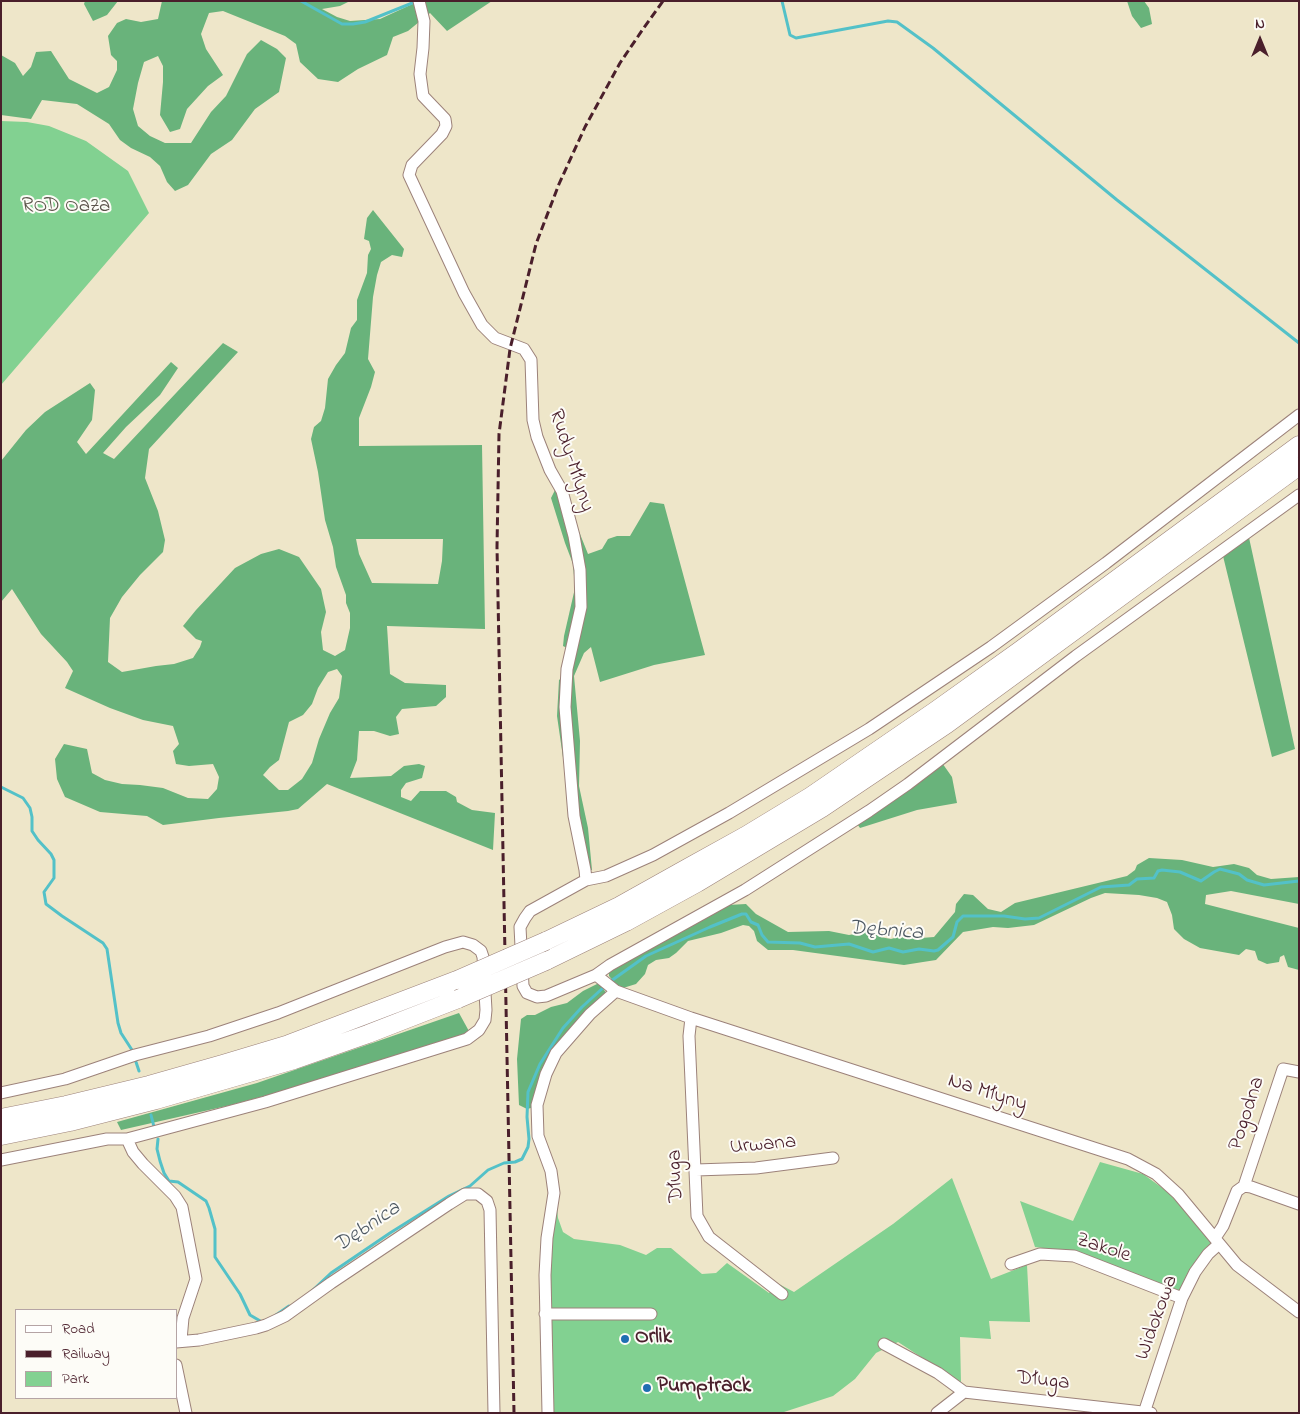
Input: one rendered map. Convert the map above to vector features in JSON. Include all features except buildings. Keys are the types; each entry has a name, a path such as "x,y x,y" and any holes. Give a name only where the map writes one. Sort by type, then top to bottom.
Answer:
{"main road":[{"path":"1,1118 149,1085 290,1044 457,980 546,941 619,906 745,836 810,796 996,667 1299,445"},
{"path":"1,1136 70,1122 156,1100 268,1068 368,1034 458,999 546,961 626,922 697,883 838,798 962,713 1299,466"}],"street":[{"name":"Rudy-Młyny","path":"419,1 424,21 420,74 423,96 445,119 446,126 442,134 412,165 410,175 464,293 482,325 495,338 524,349 528,354 530,360 533,420 537,437 550,470 562,491 574,536 580,570 581,606 566,669 565,707 574,816 586,880"},
{"path":"1299,415 1130,545 991,647 869,729 653,855 606,876 586,880 530,911 520,928 523,986 527,993 537,997 546,996 596,975 610,965 745,890 869,811 908,784 1076,656 1299,495"},
{"path":"1,1093 65,1079 135,1055 209,1036 278,1013 445,947 463,942 473,945 481,951 484,957 485,1020 479,1030 468,1039 265,1102 127,1139 107,1139 1,1160"},
{"path":"548,1413 545,1275 547,1238 554,1193 552,1171 538,1136 537,1105 550,1063 556,1053 590,1014 616,991 596,975"},
{"name":"Na Młyny","path":"616,991 691,1018 1128,1159 1156,1174 1178,1194 1237,1265 1299,1312"},
{"name":"Długa","path":"691,1018 689,1036 697,1216 708,1237 782,1294"},
{"name":"Pogodna","path":"1244,1186 1283,1069 1299,1072"},
{"path":"127,1139 133,1152 175,1196 182,1207 196,1279 183,1318 179,1341 199,1340 256,1328 285,1316 449,1204 465,1194 478,1194 487,1201 490,1210 494,1413"},
{"name":"Urwana","path":"696,1170 756,1168 834,1158"},
{"path":"1244,1186 1299,1204"},
{"name":"Widokowa","path":"1147,1412 1182,1298 1195,1272 1217,1241 1236,1191 1244,1186"},
{"name":"Zakole","path":"1011,1264 1040,1254 1074,1256 1182,1298"},
{"path":"545,1314 651,1314"},
{"path":"884,1344 938,1373 964,1392 937,1413"},
{"path":"178,1375 186,1413"},
{"name":"Długa","path":"964,1392 1147,1412"}],"green space":[{"path":"85,1 118,1 107,15 93,21 84,4"},
{"path":"162,1 350,1 340,6 322,9 350,21 380,19 419,1 492,1 447,31 430,13 408,31 393,37 387,55 358,69 338,82 318,79 300,62 296,44 285,36 223,11 209,13 201,34 206,49 223,75 208,86 187,109 180,129 170,132 160,115 163,66 158,56 144,62 133,109 138,126 150,136 165,143 191,143 211,112 226,96 247,54 261,40 277,49 286,58 279,92 255,109 232,140 211,154 188,185 175,191 167,182 160,166 150,157 131,148 120,140 109,124 77,104 42,100 31,119 1,115 1,55 15,63 23,76 31,67 36,52 51,51 69,79 97,93 109,87 117,70 117,61 111,55 108,36 117,23 126,19 141,22 158,19"},
{"path":"1127,1 1144,1 1149,8 1152,24 1141,28 1132,16"},
{"name":"ROD Oaza","path":"1,121 27,122 49,126 86,141 128,171 149,213 1,385"},
{"path":"373,210 404,249 402,257 392,255 381,262 377,275 373,297 368,359 375,372 359,418 359,446 482,445 485,629 387,626 390,674 405,683 446,685 446,697 436,706 402,709 396,717 399,734 390,736 374,731 359,731 357,760 350,778 391,776 404,766 419,764 425,766 422,778 406,783 401,790 401,797 411,801 420,791 446,791 456,797 457,802 472,810 495,813 493,850 327,784 298,809 163,825 147,816 100,812 65,797 57,779 55,759 64,744 87,749 92,773 105,780 122,784 163,788 188,798 208,799 217,789 219,777 213,764 189,766 176,764 173,751 179,744 173,726 143,720 65,688 73,671 67,662 41,634 12,589 1,602 1,461 26,430 45,412 90,383 95,390 92,420 77,442 86,454 171,362 178,368 160,395 126,427 103,453 114,459 223,343 238,352 149,449 145,478 158,511 165,540 163,552 140,575 122,597 110,618 108,662 122,672 174,664 193,658 202,641 196,639 183,626 235,568 261,554 279,549 299,557 321,589 326,612 321,632 323,650 335,656 345,650 350,628 350,613 336,567 333,547 325,520 311,439 314,427 321,421 325,408 328,379 345,353 351,328 357,320 357,300 367,273 368,255 371,249 369,241 364,239 367,218","holes":["356,539 443,539 438,584 372,583 359,554","337,669 342,676 339,698 330,713 319,739 312,763 302,779 288,790 279,790 263,775 279,760 289,722 303,715 312,704 318,688 328,672"]},
{"path":"557,486 588,554 602,549 608,539 617,536 630,536 650,502 664,504 705,655 654,665 600,682 591,647 584,653 574,676 580,741 579,786 588,828 592,870 585,870 568,792 557,716 559,680 565,675 571,650 563,646 575,588 573,564 551,498"},
{"path":"1248,533 1295,749 1272,757 1223,556"},
{"path":"940,760 952,777 957,803 917,810 860,828 855,821"},
{"path":"1149,858 1182,860 1213,867 1234,864 1249,868 1257,875 1271,879 1299,877 1299,904 1231,891 1206,895 1205,904 1299,928 1299,970 1288,967 1284,955 1280,957 1279,962 1267,964 1258,960 1255,951 1246,949 1239,955 1200,948 1184,939 1174,929 1172,915 1167,902 1139,895 1105,893 1034,925 1008,928 993,927 963,932 936,960 904,965 793,950 768,950 757,941 754,931 749,926 743,925 721,933 688,941 669,958 656,960 648,965 645,974 636,984 623,988 609,976 609,970 728,905 746,904 756,914 788,932 829,931 849,935 871,931 880,937 891,939 898,937 934,937 955,912 956,904 964,894 973,895 988,909 1001,912 1015,903 1127,876 1135,870 1137,865"},
{"path":"599,983 607,994 555,1050 531,1108 527,1109 519,1105 517,1059 521,1019 527,1015 535,1015 551,1007 567,1003 583,991"},
{"path":"459,1013 470,1033 342,1075 231,1105 121,1130 117,1122 257,1083"},
{"path":"1100,1162 1143,1174 1168,1192 1195,1222 1213,1246 1184,1289 1173,1292 1067,1251 1035,1247 1020,1201 1073,1221"},
{"path":"952,1178 991,1279 1027,1265 1030,1322 989,1321 991,1339 960,1337 961,1383 898,1342 876,1353 855,1379 833,1396 781,1413 550,1413 547,1296 556,1199 558,1218 563,1232 574,1239 620,1245 646,1255 657,1248 671,1248 702,1274 716,1273 727,1263 769,1293 777,1283 794,1292 893,1224"}],"waterway":[{"path":"301,1 342,24 365,22 417,1"},
{"path":"782,1 790,35 796,38 888,21 897,22 933,48 1117,200 1299,343"},
{"name":"Dębnica","path":"1,787 23,798 30,808 32,831 54,860 54,878 44,892 46,904 103,943 107,949 118,1023 121,1033 132,1050"},
{"name":"Dębnica","path":"611,981 646,956 742,914 746,914 751,922 758,925 762,935 768,942 800,943 815,947 849,944 873,952 889,948 903,952 919,949 934,951 938,950 953,937 957,922 963,916 1039,918 1101,887 1129,885 1137,879 1154,878 1158,871 1162,870 1180,872 1201,881 1220,869 1239,874 1247,880 1264,885 1299,881"},
{"name":"Dębnica","path":"313,1290 331,1273 449,1196 470,1186 488,1170 504,1163 522,1159 528,1147 529,1139 527,1117 528,1092 540,1064 563,1028 604,987"},
{"name":"Dębnica","path":"136,1062 139,1071"},
{"name":"Dębnica","path":"151,1115 154,1127"},
{"name":"Dębnica","path":"158,1139 157,1149 164,1173 169,1181 178,1182 206,1201 215,1229 215,1257 240,1294 250,1315 262,1322"},
{"name":"Dębnica","path":"276,1315 289,1306"}],"railway":[{"path":"514,1413 497,547 499,434 510,349 536,244 559,184 585,127 620,63 663,1"}],"place":[{"name":"Orlik","path":"625,1339"},
{"name":"Pumptrack","path":"647,1388"}]}
